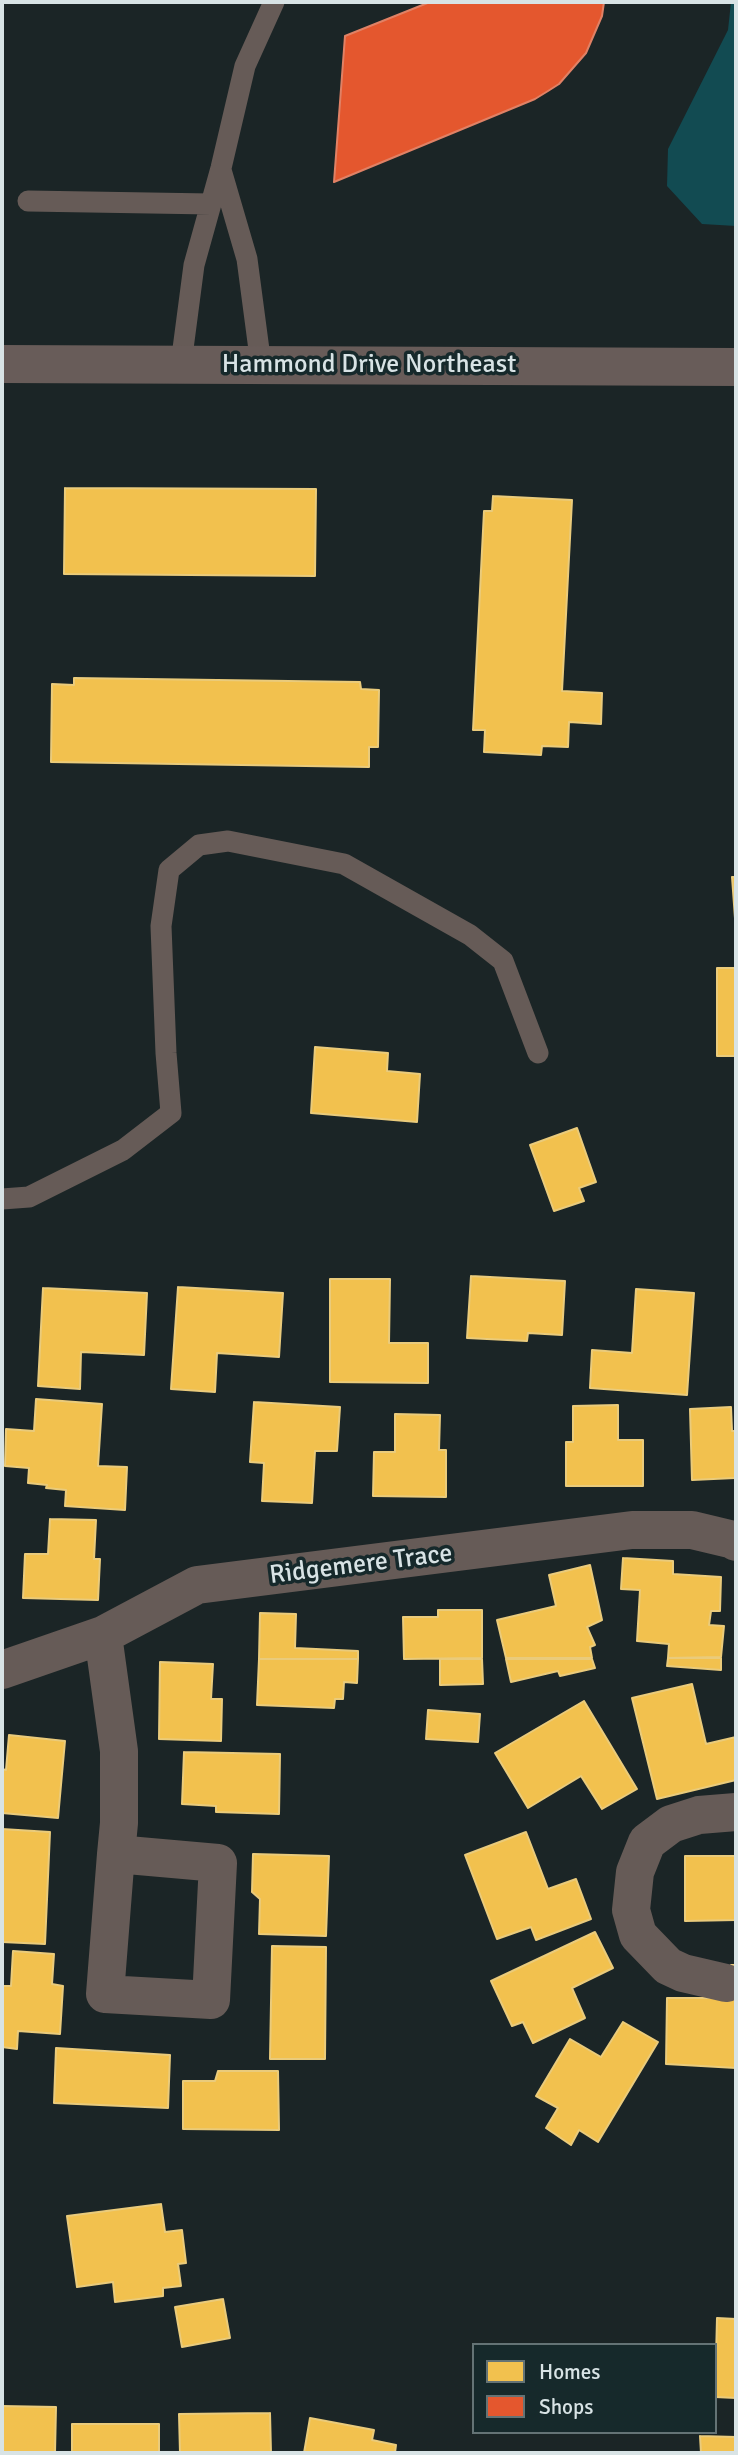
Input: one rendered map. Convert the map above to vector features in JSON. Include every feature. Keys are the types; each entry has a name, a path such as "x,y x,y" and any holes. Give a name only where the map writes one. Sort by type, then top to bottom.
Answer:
{"street":[{"name":"Hammond Drive Northeast","path":"2,364 736,367"},
{"name":"Ridgemere Trace","path":"2,1670 103,1635 197,1585 578,1539 632,1530 692,1530 736,1542"},
{"path":"103,1635 119,1751 119,1823 116,1854 105,1994 211,2000 218,1863 116,1854"},
{"path":"726,1983 683,1973 668,1966 638,1935 631,1910 635,1872 647,1842 671,1824 699,1815 736,1812"}],"lane":[{"path":"181,365 194,265 245,66 274,2"},
{"path":"221,168 247,259 261,365"},
{"path":"28,201 211,204"},
{"path":"2,1199 29,1197 123,1150 171,1113 161,926 169,870 198,845 228,841 344,864 470,935 502,961 538,1053"}],"water":[{"path":"731,2 736,2 736,226 702,224 667,186 668,149 728,30"}],"building: Homes":[{"path":"65,488 316,489 315,576 64,574"},
{"path":"493,496 572,500 562,691 602,693 601,724 569,722 568,747 542,746 541,755 484,752 485,730 473,730 484,511 492,511"},
{"path":"74,678 360,682 361,689 379,690 378,747 369,747 369,767 51,762 52,684 74,685"},
{"path":"732,877 736,877 736,932"},
{"path":"717,968 736,968 736,1056 717,1056"},
{"path":"315,1047 388,1053 387,1071 420,1074 417,1122 311,1113"},
{"path":"577,1128 596,1182 579,1188 584,1201 554,1211 530,1145"},
{"path":"471,1276 565,1281 562,1335 528,1333 527,1341 467,1338"},
{"path":"330,1279 390,1279 389,1343 428,1343 428,1383 330,1382"},
{"path":"178,1287 283,1293 279,1357 217,1353 215,1392 171,1389"},
{"path":"43,1288 147,1293 144,1355 81,1352 80,1389 38,1386"},
{"path":"636,1289 694,1293 687,1395 590,1388 592,1350 632,1353"},
{"path":"36,1399 102,1404 98,1466 127,1467 125,1510 65,1506 66,1490 28,1483 29,1468 5,1466 6,1429 34,1431"},
{"path":"254,1402 340,1407 337,1451 315,1451 312,1503 262,1501 264,1463 250,1462"},
{"path":"618,1405 618,1440 643,1440 643,1486 566,1486 566,1442 573,1442 573,1406"},
{"path":"731,1407 732,1431 736,1431 735,1478 692,1480 690,1409"},
{"path":"395,1414 440,1415 439,1450 446,1450 446,1497 373,1496 374,1452 395,1452"},
{"path":"50,1519 96,1520 94,1559 100,1559 98,1600 23,1598 25,1554 48,1554"},
{"path":"623,1558 673,1561 673,1574 721,1577 720,1611 711,1611 709,1625 724,1626 721,1657 668,1658 669,1644 637,1641 640,1590 621,1589"},
{"path":"590,1565 602,1620 587,1627 595,1645 590,1647 592,1658 506,1658 497,1620 556,1606 549,1575"},
{"path":"438,1610 482,1610 482,1658 404,1659 403,1617 438,1617"},
{"path":"260,1613 296,1614 295,1648 358,1651 358,1659 259,1659"},
{"path":"668,1658 721,1658 721,1670 667,1666"},
{"path":"259,1659 358,1659 357,1683 344,1682 343,1699 335,1699 334,1708 257,1705"},
{"path":"440,1659 482,1659 483,1684 440,1685"},
{"path":"506,1659 592,1659 595,1668 560,1676 558,1671 511,1682"},
{"path":"160,1662 213,1664 211,1699 222,1699 221,1741 159,1739"},
{"path":"692,1684 706,1744 736,1737 736,1780 657,1799 632,1698"},
{"path":"584,1701 637,1789 602,1809 581,1776 528,1808 495,1753"},
{"path":"428,1710 480,1714 478,1742 426,1739"},
{"path":"9,1735 65,1741 58,1818 2,1813 2,1769 6,1770"},
{"path":"184,1752 280,1754 279,1814 216,1812 216,1806 182,1804"},
{"path":"2,1829 50,1832 45,1944 2,1942"},
{"path":"526,1832 548,1889 576,1879 591,1919 536,1940 531,1927 497,1939 465,1855"},
{"path":"253,1854 329,1856 326,1936 259,1934 260,1899 252,1892"},
{"path":"685,1856 736,1856 736,1920 685,1921"},
{"path":"595,1932 613,1968 572,1988 585,2018 533,2043 523,2022 512,2026 491,1981"},
{"path":"272,1946 326,1947 325,2059 270,2059"},
{"path":"13,1951 54,1954 52,1984 63,1986 60,2034 18,2031 17,2049 2,2047 2,1986 11,1986"},
{"path":"731,1965 736,1965 736,2068 666,2064 667,1998 730,1998"},
{"path":"623,2022 658,2042 598,2142 579,2130 571,2145 546,2128 558,2108 536,2096 570,2039 601,2057"},
{"path":"56,2048 170,2055 168,2108 54,2103"},
{"path":"218,2071 278,2071 279,2130 183,2129 183,2081 215,2081"},
{"path":"161,2204 165,2232 182,2230 186,2263 178,2264 181,2286 163,2288 163,2296 115,2302 113,2282 77,2287 67,2216"},
{"path":"223,2299 230,2338 182,2347 175,2307"},
{"path":"717,2318 736,2319 736,2398 717,2397"},
{"path":"2,2406 56,2407 55,2453 2,2453"},
{"path":"270,2413 271,2453 180,2453 179,2414"},
{"path":"310,2418 374,2430 372,2440 396,2445 395,2453 304,2453"},
{"path":"72,2424 159,2424 159,2453 72,2453"},
{"path":"700,2436 736,2437 736,2453 701,2453"}],"building: Shops":[{"path":"430,2 604,2 602,16 586,53 559,84 535,99 334,182 345,36"}]}
